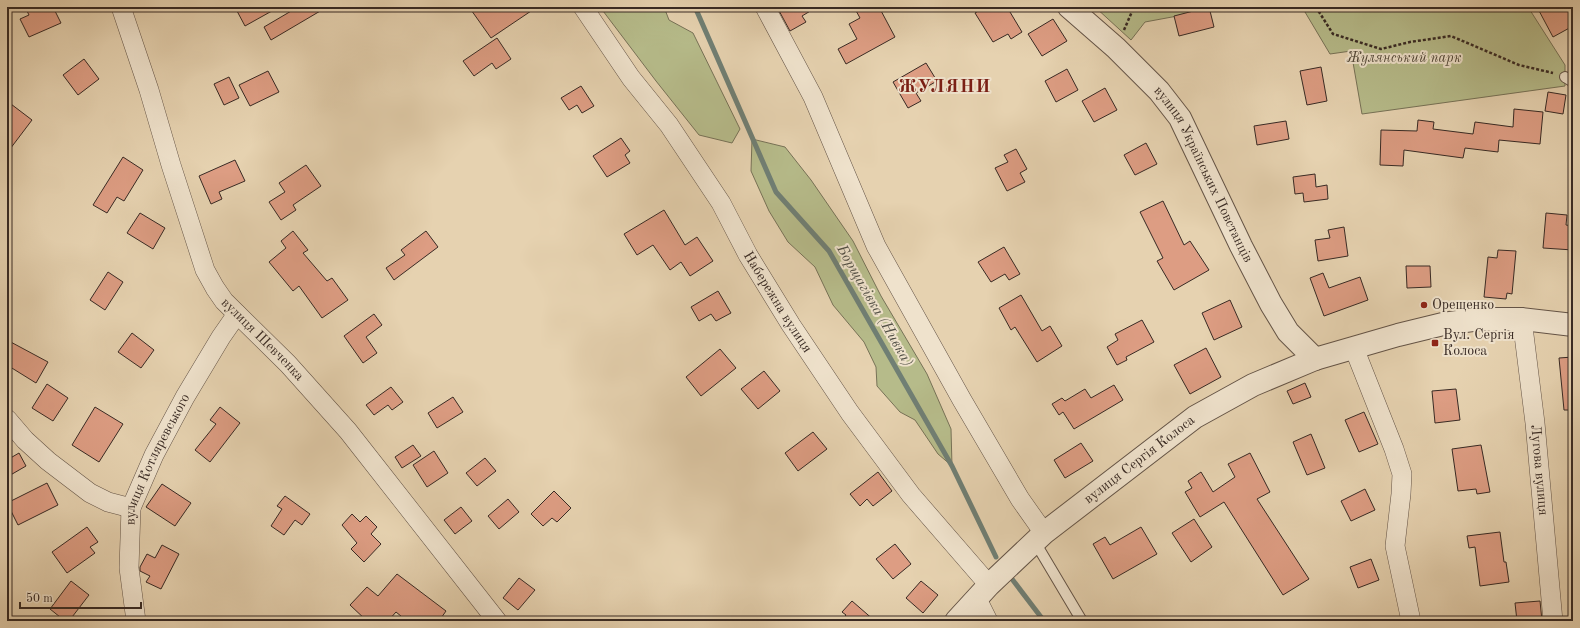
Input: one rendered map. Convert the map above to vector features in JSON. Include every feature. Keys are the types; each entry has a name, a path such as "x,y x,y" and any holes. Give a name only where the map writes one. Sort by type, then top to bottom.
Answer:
{"street":[{"name":"вулиця Шевченка","path":"121,7 149,90 171,165 205,270 214,288 224,301 288,364 348,431 497,621"},
{"name":"Набережна вулиця","path":"583,7 631,78 669,125 721,203 748,255 791,325 850,413 983,592 988,621"},
{"path":"765,7 813,97 876,246 962,400 1020,498 1040,538"},
{"name":"вулиця Українських Повстанців","path":"1069,7 1116,48 1154,86 1180,118 1241,246 1271,304 1288,332 1315,359"},
{"name":"вулиця Котляревського","path":"136,621 129,568 131,508 154,455 185,397 221,337 237,314"},
{"name":"вулиця Сергія Колоса","path":"956,621 983,592 1040,538 1195,417 1253,385 1315,359 1398,335 1443,324 1480,319 1522,319 1573,325"},
{"name":"Лугова вулиця","path":"1522,319 1535,423 1553,621"},
{"path":"1354,348 1392,442 1402,474 1395,546 1411,621"},
{"path":"7,418 25,440 48,461 90,493 108,502 131,508"}],"lane":[{"path":"1040,538 1082,621"}],"path":[{"path":"1125,28 1134,7"},
{"path":"1316,7 1333,34 1381,49 1410,42 1451,36 1519,65 1569,79"}],"green space":[{"path":"600,7 664,7 669,20 693,33 740,129 732,143 699,135"},
{"path":"1095,7 1226,7 1145,22 1131,40"},
{"name":"Жулянський парк","path":"1302,7 1528,7 1565,65 1565,86 1362,114 1351,51 1330,54"},
{"path":"752,139 785,147 811,180 853,241 881,296 927,374 951,429 952,466 938,454 915,420 900,412 877,386 876,367 864,342 833,305 815,267 788,242 769,211 751,171"}],"building":[{"path":"25,7 53,7 61,23 29,37 20,19 29,15"},
{"path":"244,7 279,7 245,26 237,11"},
{"path":"298,7 327,7 271,40 264,27"},
{"path":"469,7 537,7 491,38"},
{"path":"777,7 817,7 802,16 806,22 790,31"},
{"path":"854,7 879,7 895,37 846,64 838,49 857,39 849,24 860,18"},
{"path":"985,7 1007,7 1022,32 1011,39 1008,34 993,42 975,13"},
{"path":"1209,7 1214,27 1179,36 1174,16"},
{"path":"1537,7 1573,7 1573,26 1553,37"},
{"path":"1053,19 1067,41 1042,56 1028,34"},
{"path":"497,38 511,59 496,69 492,63 474,76 463,61"},
{"path":"84,59 99,79 78,95 63,75"},
{"path":"926,63 937,81 916,93 921,101 908,108 893,82"},
{"path":"1321,67 1327,101 1307,105 1300,71"},
{"path":"1067,69 1078,90 1056,102 1045,81"},
{"path":"268,71 279,92 250,106 239,85"},
{"path":"229,77 239,98 224,105 214,84"},
{"path":"581,86 594,106 582,113 577,105 569,110 561,98"},
{"path":"1105,88 1117,110 1094,122 1082,101"},
{"path":"1548,92 1566,95 1563,114 1545,111"},
{"path":"7,101 32,120 7,153"},
{"path":"1514,109 1543,112 1540,144 1499,140 1498,152 1465,148 1463,158 1404,150 1403,166 1380,165 1381,130 1417,131 1418,120 1434,122 1433,129 1473,134 1475,122 1513,127"},
{"path":"1286,121 1289,139 1257,145 1254,126"},
{"path":"621,138 630,151 625,155 630,163 607,177 593,156"},
{"path":"1146,143 1157,164 1135,175 1124,155"},
{"path":"1016,149 1027,169 1020,173 1025,182 1007,191 995,168 1008,162 1004,155"},
{"path":"123,157 143,170 124,201 117,197 107,213 93,205"},
{"path":"235,160 245,181 219,192 222,199 211,204 199,176"},
{"path":"306,165 321,186 293,205 296,210 281,220 269,202 285,192 279,183"},
{"path":"1315,174 1316,187 1327,185 1328,199 1304,202 1303,193 1295,194 1293,177"},
{"path":"1163,201 1184,245 1190,241 1209,270 1174,290 1157,261 1163,258 1140,212"},
{"path":"664,210 685,245 697,237 713,261 690,276 681,262 670,270 653,245 637,255 624,234"},
{"path":"140,213 165,228 153,249 127,233"},
{"path":"1546,213 1567,215 1566,225 1573,226 1573,250 1543,248"},
{"path":"1344,227 1348,256 1318,261 1315,240 1330,238 1328,230"},
{"path":"293,231 308,250 303,253 327,281 332,278 348,300 322,318 299,286 293,291 269,262 286,248 281,241"},
{"path":"426,231 438,247 394,280 386,268 405,255 401,250"},
{"path":"1004,247 1020,274 1009,280 1005,274 991,282 978,262"},
{"path":"1498,250 1516,251 1512,294 1507,293 1506,299 1484,297 1488,257 1497,258"},
{"path":"1406,266 1430,266 1431,287 1407,288"},
{"path":"108,272 123,282 105,310 90,300"},
{"path":"1323,273 1329,288 1360,277 1368,300 1324,316 1310,278"},
{"path":"718,291 731,313 716,321 711,314 699,321 691,307"},
{"path":"1021,295 1042,331 1050,326 1062,346 1037,362 1015,327 1011,330 999,308"},
{"path":"1230,300 1242,327 1214,340 1202,313"},
{"path":"374,314 382,325 366,337 377,353 363,363 344,336"},
{"path":"1142,320 1154,342 1126,357 1127,360 1117,365 1107,347 1118,340 1115,334"},
{"path":"132,333 154,350 141,368 118,352"},
{"path":"7,340 48,362 36,383 7,365"},
{"path":"1206,348 1221,377 1190,394 1174,365"},
{"path":"720,349 736,368 701,396 686,377"},
{"path":"1573,357 1573,410 1564,410 1559,358"},
{"path":"764,371 780,391 758,409 741,389"},
{"path":"1305,383 1311,397 1293,404 1287,391"},
{"path":"47,384 68,398 53,421 32,408"},
{"path":"1114,385 1123,400 1074,429 1063,412 1059,415 1052,404 1062,398 1065,401 1085,389 1091,398"},
{"path":"391,387 403,402 392,410 388,405 374,415 366,405"},
{"path":"1456,389 1460,420 1435,423 1432,391"},
{"path":"453,397 463,412 437,428 428,413"},
{"path":"95,407 123,424 99,462 72,445"},
{"path":"220,407 240,423 210,462 195,450 216,424 210,420"},
{"path":"1364,412 1378,444 1359,452 1345,420"},
{"path":"813,432 827,449 798,471 785,453"},
{"path":"1311,434 1325,468 1307,475 1293,442"},
{"path":"1081,443 1093,461 1065,478 1054,460"},
{"path":"413,445 421,456 402,468 395,457"},
{"path":"1481,445 1490,492 1477,494 1476,489 1458,491 1452,449"},
{"path":"434,451 448,473 427,487 413,465"},
{"path":"19,453 26,466 7,477 7,460"},
{"path":"1250,453 1270,492 1257,499 1309,579 1283,595 1224,502 1200,517 1185,492 1192,488 1188,481 1201,472 1213,492 1235,477 1228,464"},
{"path":"485,458 496,471 477,486 466,473"},
{"path":"878,472 892,491 873,506 867,499 860,506 850,494"},
{"path":"47,483 58,505 18,525 7,503"},
{"path":"162,484 191,503 175,526 146,507"},
{"path":"1365,489 1375,510 1351,521 1341,501"},
{"path":"554,491 571,508 557,522 552,518 543,526 531,514"},
{"path":"285,496 310,514 302,525 295,520 284,535 271,526 282,509 277,506"},
{"path":"508,499 519,512 499,529 488,516"},
{"path":"461,507 472,521 455,534 444,520"},
{"path":"352,514 360,522 366,516 377,527 371,534 381,544 364,562 351,549 357,543 342,525"},
{"path":"1194,519 1212,547 1191,562 1172,533"},
{"path":"87,527 98,542 90,547 95,553 67,573 52,552"},
{"path":"1141,527 1157,554 1113,579 1093,544 1105,537 1110,545"},
{"path":"1500,532 1504,562 1506,562 1509,582 1480,586 1475,547 1469,548 1467,536"},
{"path":"895,544 911,564 893,579 876,559"},
{"path":"162,545 179,554 161,589 146,582 150,576 140,571 140,567 147,554 155,558"},
{"path":"1371,559 1379,580 1358,588 1350,567"},
{"path":"397,574 446,611 439,621 407,621 396,612 388,621 367,621 350,605 367,587 378,596"},
{"path":"519,578 535,590 518,610 503,598"},
{"path":"71,581 89,595 69,621 65,621 50,609"},
{"path":"921,581 938,595 923,613 906,598"},
{"path":"852,601 875,621 841,621 846,615 842,612"},
{"path":"1540,601 1542,621 1517,621 1515,603"}],"waterway":[{"name":"Борщагівка (Нивка)","path":"695,7 776,192 829,251 952,466 996,557"},
{"name":"Борщагівка (Нивка)","path":"1012,579 1044,621"}],"place":[{"name":"Орещенко","path":"1424,305"},
{"name":"Вул. Сергія Колоса","path":"1435,343"}],"district":[{"name":"ЖУЛЯНИ","path":"945,87"}]}
